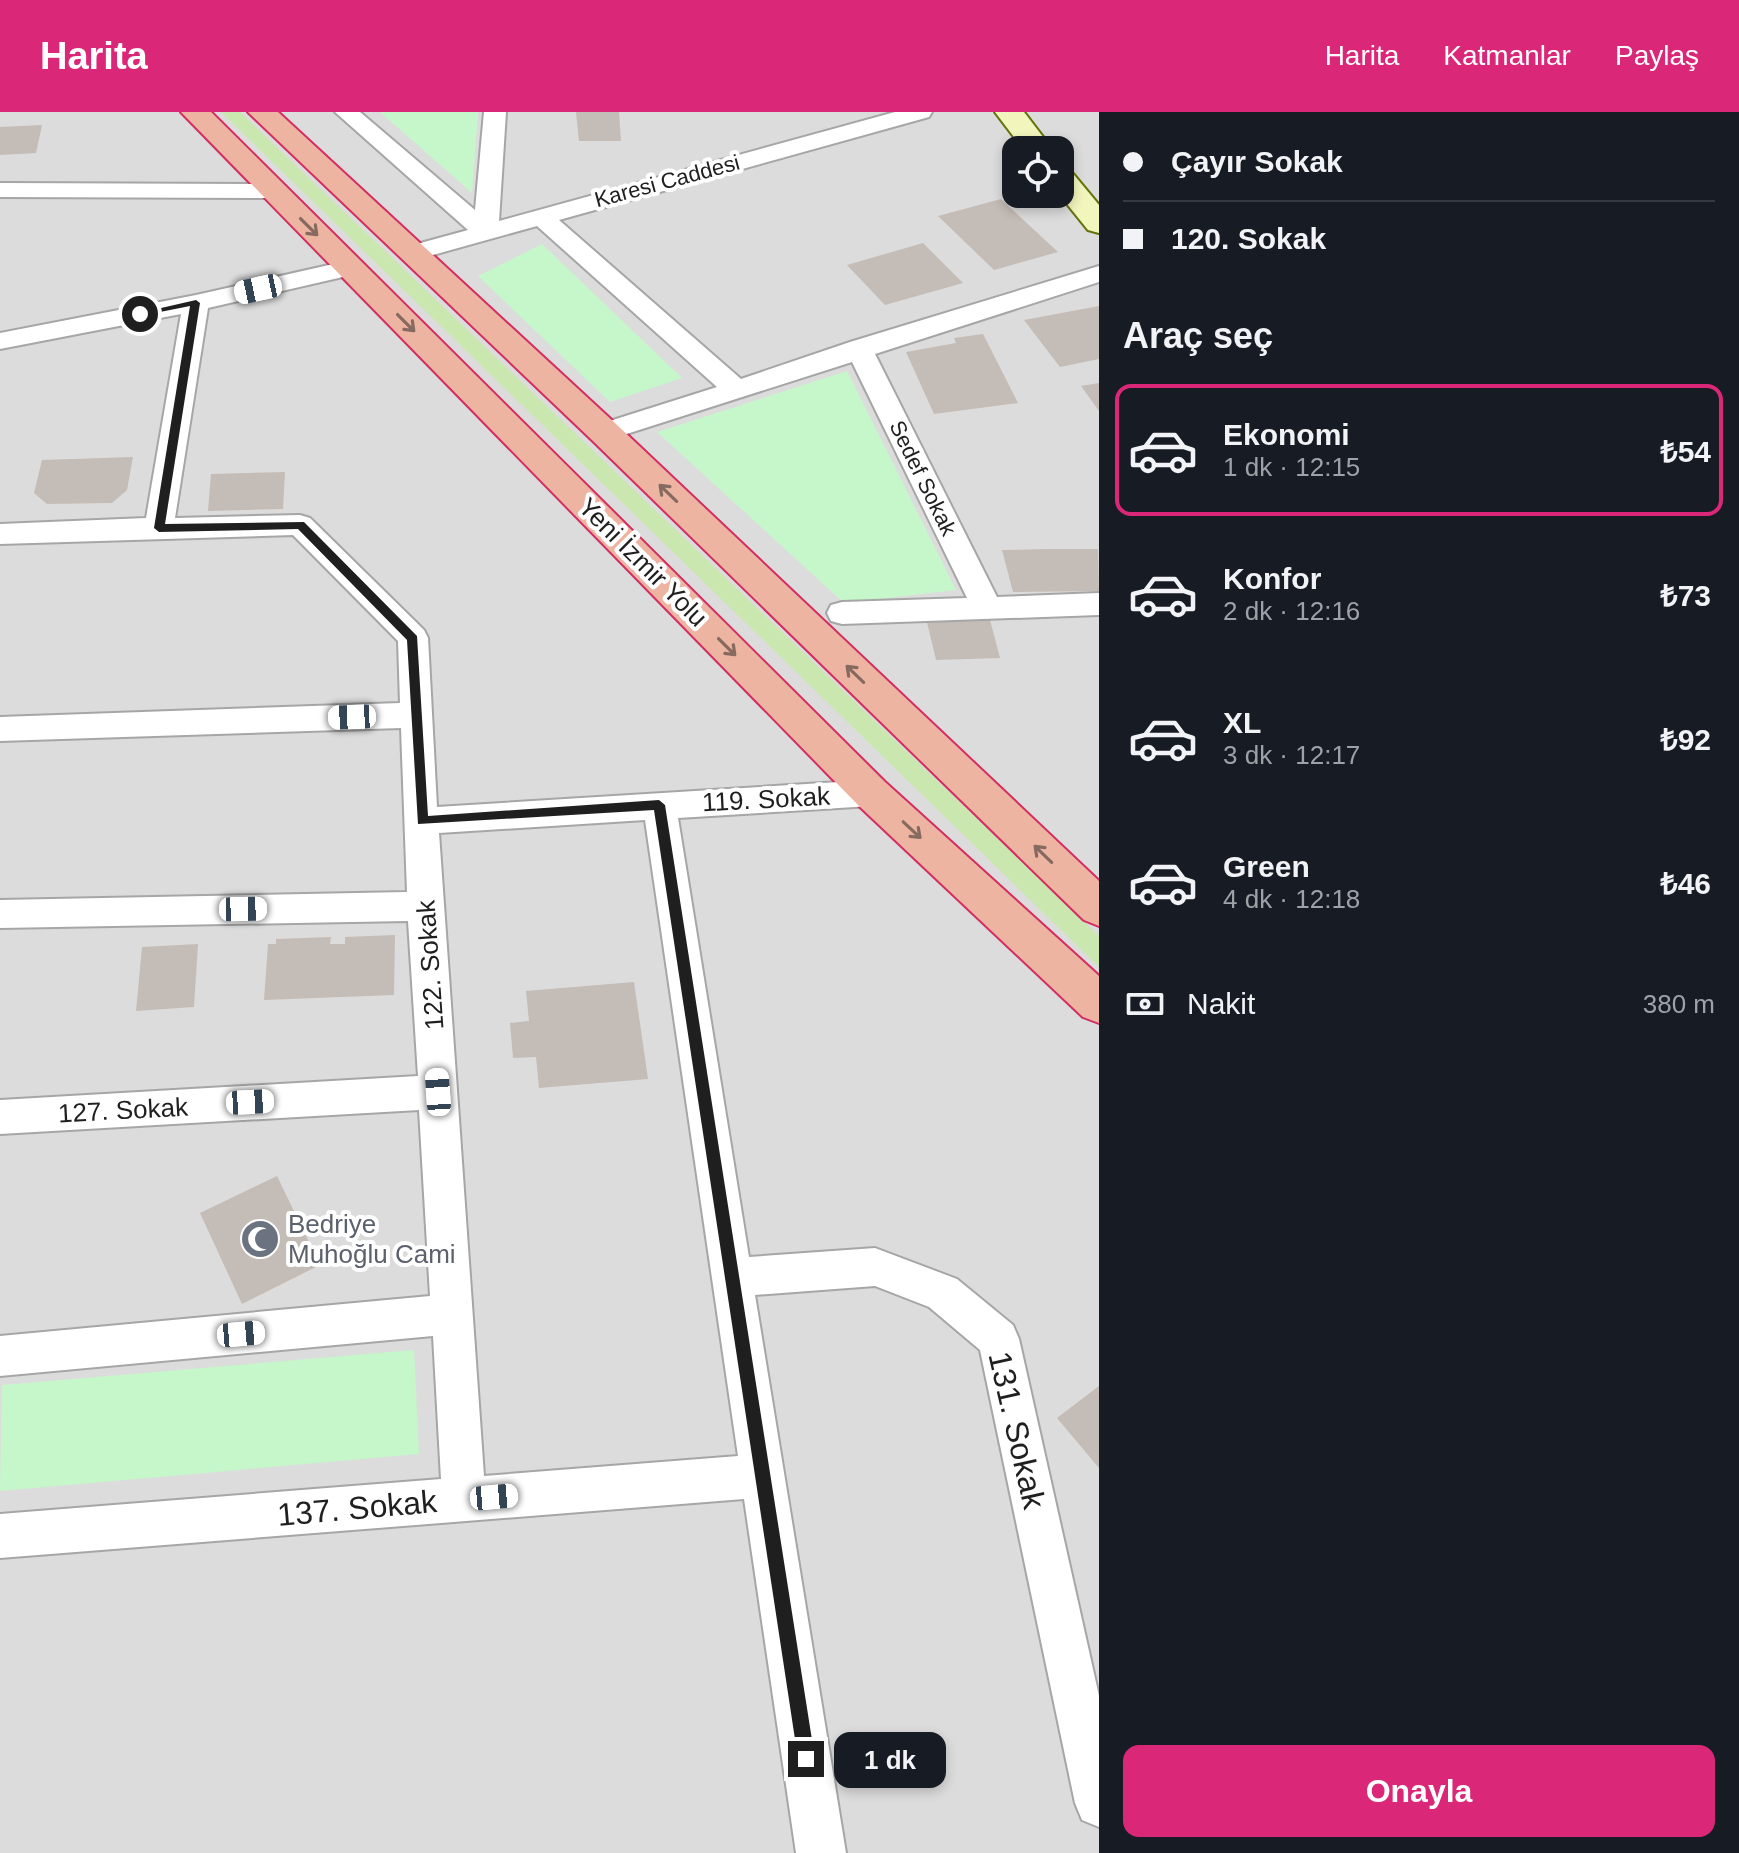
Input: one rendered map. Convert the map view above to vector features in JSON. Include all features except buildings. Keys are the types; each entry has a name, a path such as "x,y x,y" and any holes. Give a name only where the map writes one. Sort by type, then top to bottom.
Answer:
{"highway":[{"name":"Yeni İzmir Yolu","path":"195,112 871,793 1099,1004"},
{"path":"262,112 415,252 1099,908"}],"main road":[{"path":"1009,112 1028,136"},
{"path":"1074,193 1099,224"}],"street":[{"path":"346,112 486,232"},
{"path":"486,232 495,112"},
{"name":"Karesi Caddesi","path":"415,252 921,112"},
{"path":"0,190 273,191"},
{"path":"540,216 735,388"},
{"path":"0,341 196,303 351,268"},
{"path":"604,432 859,348 1099,274"},
{"path":"0,534 159,528 196,303"},
{"name":"Sedef Sokak","path":"859,348 987,607"},
{"name":"122. Sokak","path":"159,528 300,525 413,638 425,906 464,1499"},
{"path":"842,613 1099,604"},
{"path":"0,729 416,715"},
{"name":"119. Sokak","path":"422,821 871,793"},
{"path":"659,805 821,1853"},
{"path":"0,914 425,906"},
{"name":"127. Sokak","path":"0,1117 438,1092"},
{"name":"131. Sokak","path":"732,1278 875,1267 943,1293 998,1339 1099,1803"},
{"path":"0,1356 452,1314"},
{"name":"137. Sokak","path":"0,1536 763,1476"}],"shaded area":[{"path":"0,112 1099,112 1099,1853 0,1853"}],"green space":[{"path":"221,112 240,112 1099,936 1099,967"},
{"path":"380,112 478,112 472,193"},
{"path":"542,244 682,378 610,402 478,276"},
{"path":"847,371 956,590 844,603 657,432"},
{"path":"414,1350 419,1454 0,1491 2,1385"}],"place":[{"name":"Bedriye Muhoğlu Cami","path":"260,1239"}],"route":[{"path":"140,314 196,303 159,528 300,525 413,638 422,821 659,805 806,1759"}]}
